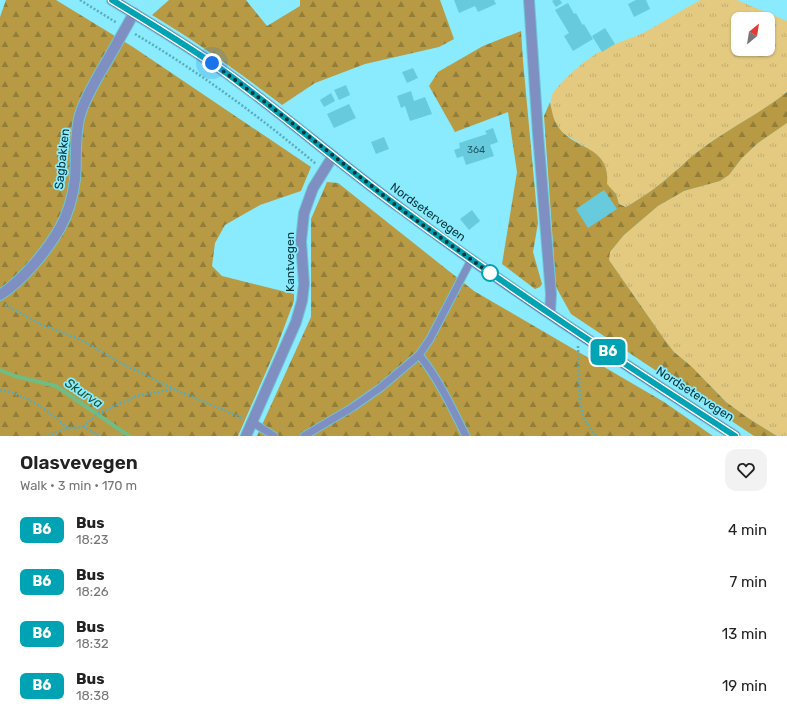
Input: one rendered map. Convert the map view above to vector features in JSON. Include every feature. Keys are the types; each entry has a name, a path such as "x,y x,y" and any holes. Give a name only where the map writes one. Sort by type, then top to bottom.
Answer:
{"main road":[{"name":"Nordsetervegen","path":"112,0 166,32 224,72 286,118 402,210 471,260 735,436"}],"street":[{"path":"530,0 538,134 551,294 550,313"},
{"name":"Sagbakken","path":"0,296 23,277 60,228 66,216 75,179 78,129 83,107 89,92 134,13"},
{"name":"Kantvegen","path":"246,436 296,322 302,301 304,284 302,241 304,213 313,188 333,156"}],"lane":[{"path":"304,436 353,407 380,388 419,355 430,339 471,260"},
{"path":"419,355 430,367 443,389 466,436"},
{"path":"252,422 274,436"}],"path":[{"path":"80,0 175,58 216,86 278,133 324,171"},
{"path":"0,302 40,324 84,341 115,360 174,389 234,416 252,422"},
{"path":"576,331 579,361 580,404 584,418 596,436"},
{"path":"83,428 97,414 137,396 174,389"},
{"path":"0,390 21,397 40,407 55,416 67,428"},
{"path":"48,436 67,428 83,428 100,436"}],"green space":[{"path":"6,0 56,0 133,47 311,167 301,191 260,205 225,225 215,243 212,266 222,276 294,294 294,301 276,349 238,436 0,436 0,17"},
{"path":"169,0 246,0 267,26 300,6 300,0 440,0 454,39 439,47 365,64 315,83 282,105 218,58 152,15"},
{"path":"700,0 737,0 766,12 731,12 731,56 775,56 775,16 787,21 787,92 765,108 718,137 693,155 656,187 626,207 619,204 616,194 607,184 606,170 601,159 563,132 555,122 551,109 551,100 554,91 583,63 602,50 645,32"},
{"path":"521,31 538,223 533,252 542,284 540,287 535,289 502,264 517,172 508,112 455,132 429,86 438,72 483,46"},
{"path":"787,92 787,123 758,143 742,158 729,175 720,181 684,191 658,206 624,235 610,252 609,260 674,352 691,366 726,402 777,436 754,436 571,314 556,287 544,116 550,102 554,119 559,128 574,141 598,155 607,172 607,184 616,194 619,204 626,207 656,187 707,145"},
{"path":"787,123 787,436 777,436 726,402 691,366 674,352 609,260 610,252 624,235 658,206 684,191 720,181 729,175 742,158 758,143"},
{"path":"327,182 338,183 474,291 664,402 713,436 257,436 311,317 311,219"}],"building":[{"path":"454,0 494,0 496,4 478,12 475,6 459,13"},
{"path":"560,0 562,3 556,7 552,1"},
{"path":"636,0 646,0 650,9 634,17 628,4"},
{"path":"568,3 574,14 576,13 582,25 584,24 593,39 573,51 564,36 569,33 555,10"},
{"path":"605,28 615,44 602,52 592,36"},
{"path":"413,68 418,78 407,83 402,72"},
{"path":"346,85 350,95 339,100 334,90"},
{"path":"411,91 414,101 425,97 432,114 410,121 405,106 401,108 397,96"},
{"path":"331,93 335,101 324,107 320,100"},
{"path":"349,104 356,118 334,128 327,114"},
{"path":"493,128 498,142 490,145 494,156 466,165 463,156 457,158 454,150 460,148 459,143 487,134 485,131"},
{"path":"384,137 389,149 376,154 371,142"},
{"path":"604,190 617,209 588,228 576,209"},
{"path":"472,210 480,221 469,230 460,219"}],"waterway":[{"name":"Skurva","path":"0,370 15,376 56,386 129,436"}],"bus line":[{"name":"B6","path":"112,0 166,32 258,96 402,210 471,260 656,385 735,436"}],"route":[{"path":"212,63 269,105 402,210 490,273"}]}
